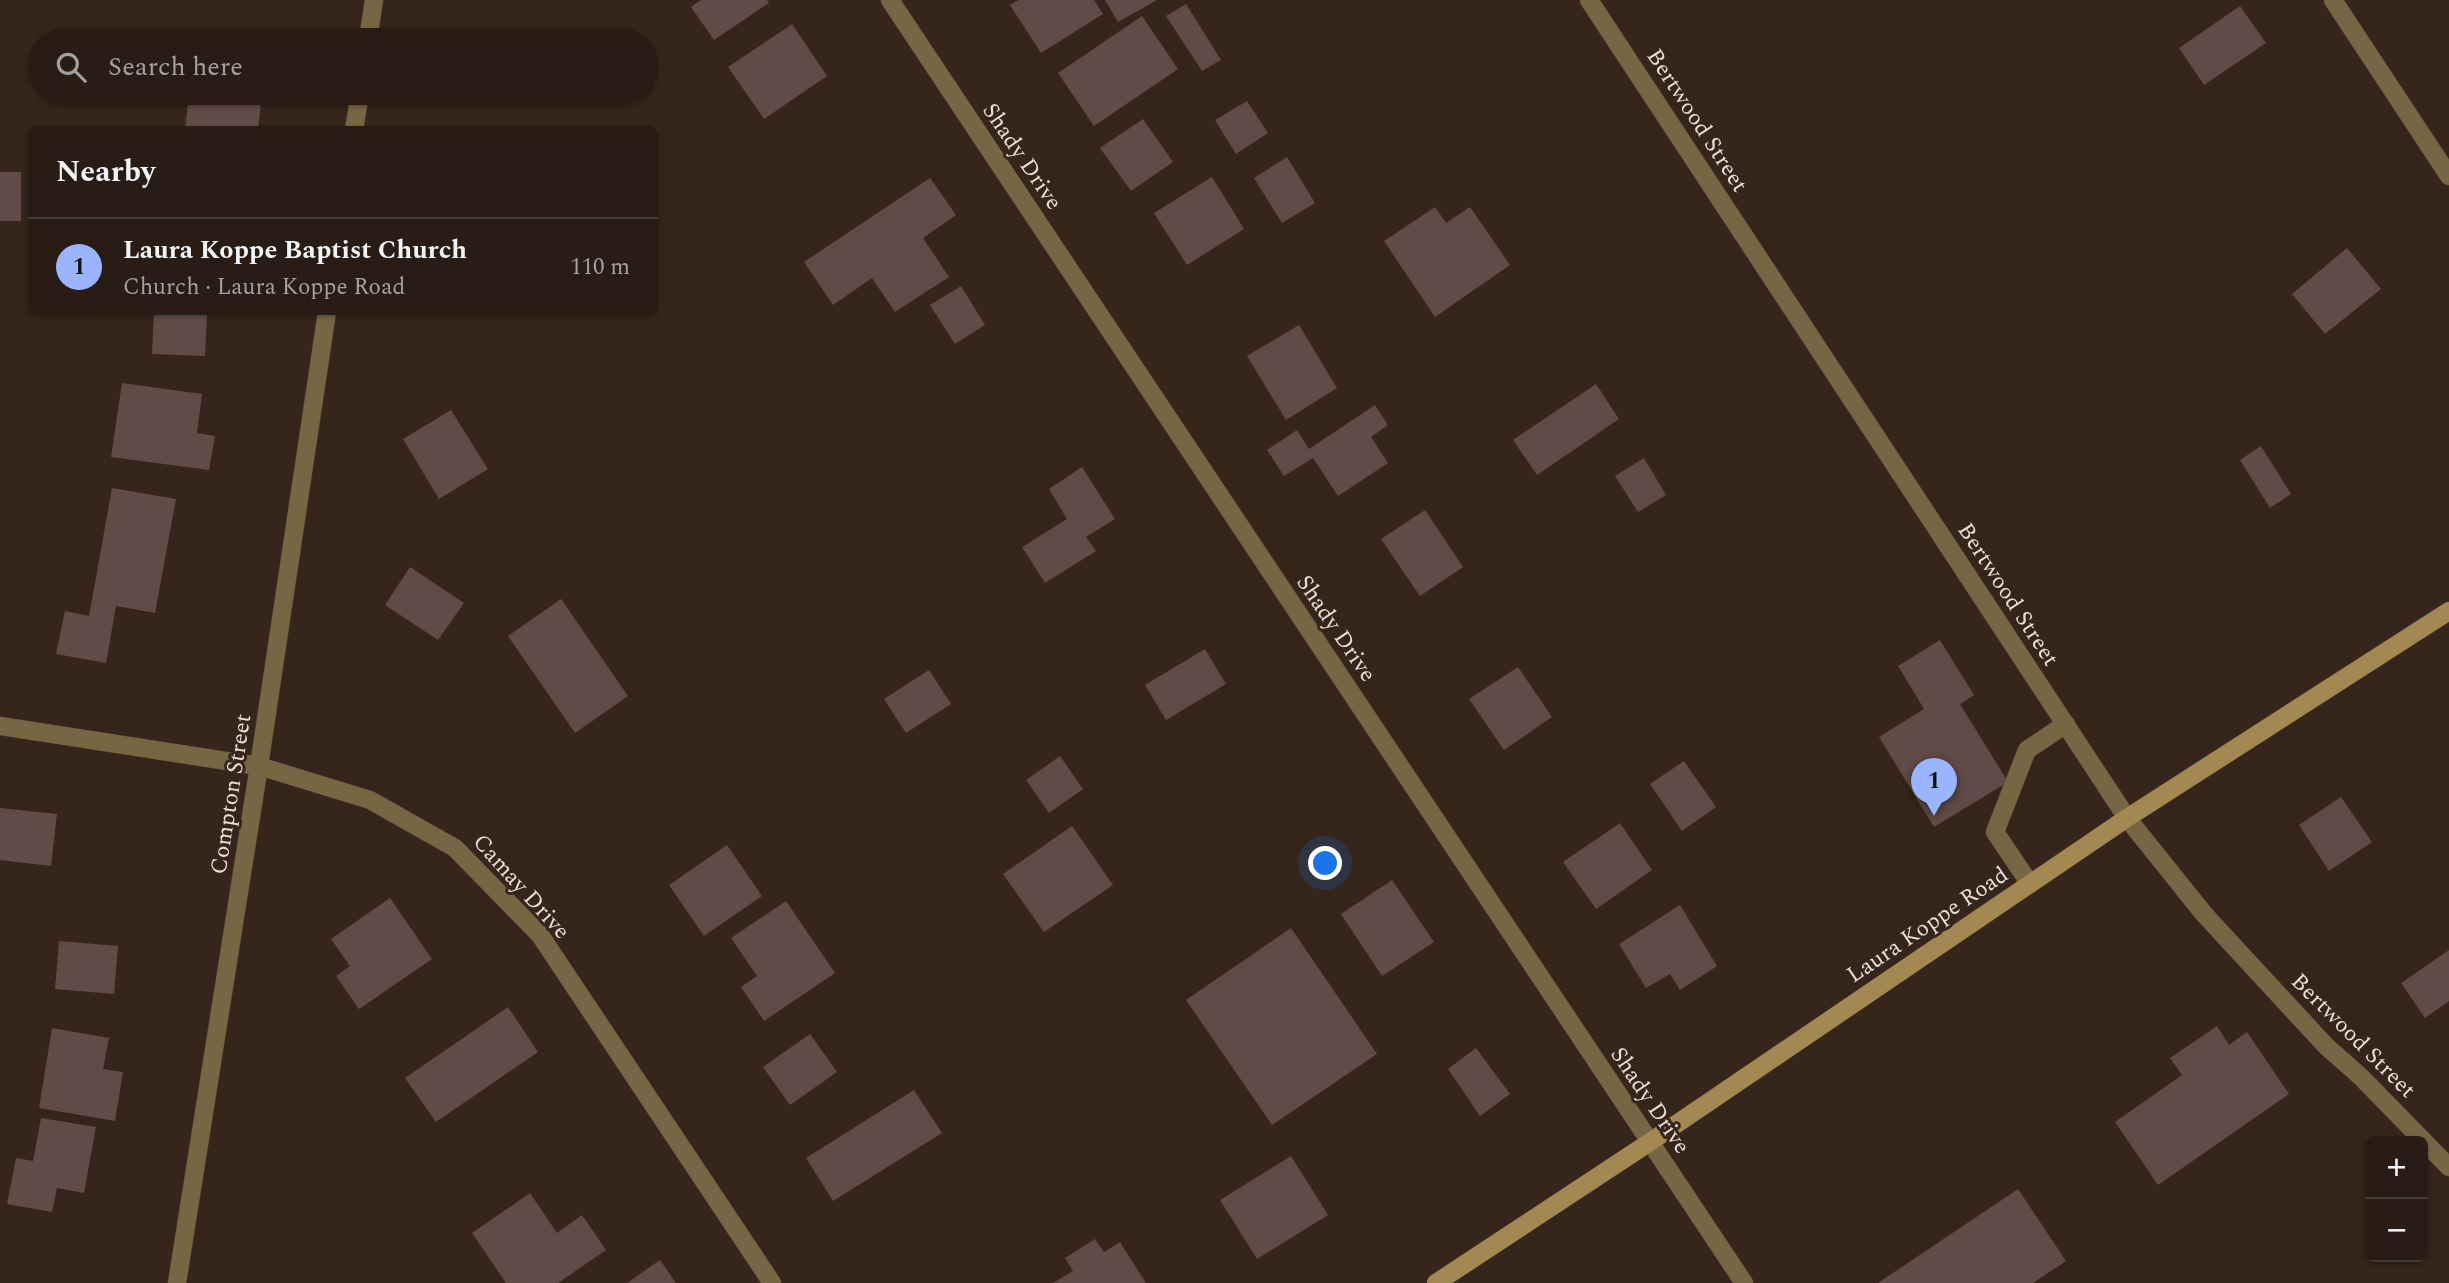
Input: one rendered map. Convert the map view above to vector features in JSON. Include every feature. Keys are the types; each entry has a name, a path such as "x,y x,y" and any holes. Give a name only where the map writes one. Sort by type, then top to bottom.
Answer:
{"street":[{"path":"370,28 374,0"},
{"name":"Shady Drive","path":"890,0 1744,1283"},
{"name":"Bertwood Street","path":"1589,0 2127,818 2204,914 2316,1036 2361,1077 2449,1167"},
{"path":"2333,0 2449,176"},
{"path":"355,126 358,105"},
{"name":"Compton Street","path":"177,1283 259,766 327,315"},
{"name":"Laura Koppe Road","path":"1436,1283 1650,1142 2127,818 2449,611"},
{"path":"2030,884 1995,832 2027,750 2066,724"},
{"name":"Camay Drive","path":"0,726 259,766 370,800 455,848 540,935 772,1283"}],"building":[{"path":"701,0 767,0 769,3 714,40 691,7"},
{"path":"1019,0 1094,0 1103,14 1041,53 1010,5"},
{"path":"1105,0 1157,0 1118,22"},
{"path":"1186,4 1221,60 1202,71 1166,16"},
{"path":"2240,6 2266,43 2204,85 2179,48"},
{"path":"1142,16 1178,69 1094,126 1058,73"},
{"path":"792,24 827,76 764,119 728,67"},
{"path":"1247,101 1268,133 1236,154 1215,120"},
{"path":"188,105 261,105 258,126 185,126"},
{"path":"1143,119 1173,162 1131,191 1100,148"},
{"path":"1287,157 1315,203 1282,223 1254,178"},
{"path":"0,172 21,172 21,221 0,221"},
{"path":"1212,177 1244,229 1187,265 1154,213"},
{"path":"930,178 956,215 923,238 949,277 895,312 872,278 833,305 804,262"},
{"path":"1435,207 1446,223 1470,207 1510,265 1435,317 1384,241"},
{"path":"2347,248 2381,289 2325,334 2292,294"},
{"path":"961,286 985,325 955,344 930,305"},
{"path":"154,315 207,315 205,356 152,354"},
{"path":"1299,325 1337,388 1286,420 1247,356"},
{"path":"122,383 202,394 197,433 215,436 209,470 111,457"},
{"path":"1596,384 1619,419 1537,475 1513,440"},
{"path":"1375,405 1388,425 1371,437 1388,463 1338,496 1313,458 1284,476 1267,450 1297,430 1309,449"},
{"path":"451,410 488,469 439,499 403,439"},
{"path":"2261,446 2291,494 2270,508 2240,460"},
{"path":"1644,458 1666,495 1638,512 1615,476"},
{"path":"1082,467 1115,519 1086,537 1096,551 1045,583 1022,547 1067,519 1049,489"},
{"path":"112,488 176,499 155,613 116,606 106,663 56,654 65,611 89,616"},
{"path":"1425,510 1463,567 1420,596 1381,539"},
{"path":"410,567 464,603 438,640 385,605"},
{"path":"561,599 628,696 575,733 508,636"},
{"path":"1940,640 1974,695 1960,704 2008,782 1934,827 1879,737 1924,709 1898,666"},
{"path":"1205,649 1226,684 1166,720 1145,685"},
{"path":"1518,667 1552,717 1504,750 1469,699"},
{"path":"929,670 951,704 906,733 884,699"},
{"path":"1060,756 1083,789 1049,813 1026,780"},
{"path":"1684,761 1716,807 1682,831 1650,784"},
{"path":"2341,797 2372,842 2329,871 2299,825"},
{"path":"0,808 57,814 51,866 0,860"},
{"path":"1620,823 1652,870 1596,909 1563,862"},
{"path":"1072,826 1113,885 1044,932 1003,874"},
{"path":"727,845 762,896 704,936 669,885"},
{"path":"1392,880 1434,942 1382,976 1341,914"},
{"path":"390,898 432,959 359,1009 336,976 350,966 331,939"},
{"path":"786,901 835,973 764,1021 741,987 757,976 731,938"},
{"path":"1680,905 1717,966 1680,990 1670,974 1646,988 1619,944"},
{"path":"1291,928 1377,1054 1272,1125 1186,1000"},
{"path":"59,941 118,946 114,994 55,989"},
{"path":"2449,950 2449,1001 2425,1018 2401,983"},
{"path":"508,1007 538,1052 436,1122 405,1078"},
{"path":"2217,1026 2229,1045 2247,1032 2289,1094 2158,1185 2115,1122 2182,1075 2170,1058"},
{"path":"52,1028 109,1038 103,1069 123,1072 115,1121 39,1108"},
{"path":"810,1034 837,1072 790,1105 763,1067"},
{"path":"1476,1048 1510,1094 1480,1116 1448,1069"},
{"path":"914,1090 942,1133 833,1201 806,1158"},
{"path":"41,1118 96,1127 84,1193 57,1188 52,1212 7,1204 16,1158 33,1161"},
{"path":"1291,1156 1328,1215 1257,1259 1220,1200"},
{"path":"2018,1189 2066,1261 2033,1283 1878,1283"},
{"path":"530,1193 557,1233 582,1215 606,1250 558,1283 506,1283 472,1233"},
{"path":"1095,1239 1104,1252 1120,1242 1146,1283 1053,1283 1073,1271 1065,1258"},
{"path":"660,1260 676,1283 627,1283"}],"place":[{"name":"Laura Koppe Baptist Church","path":"1934,816"}]}
